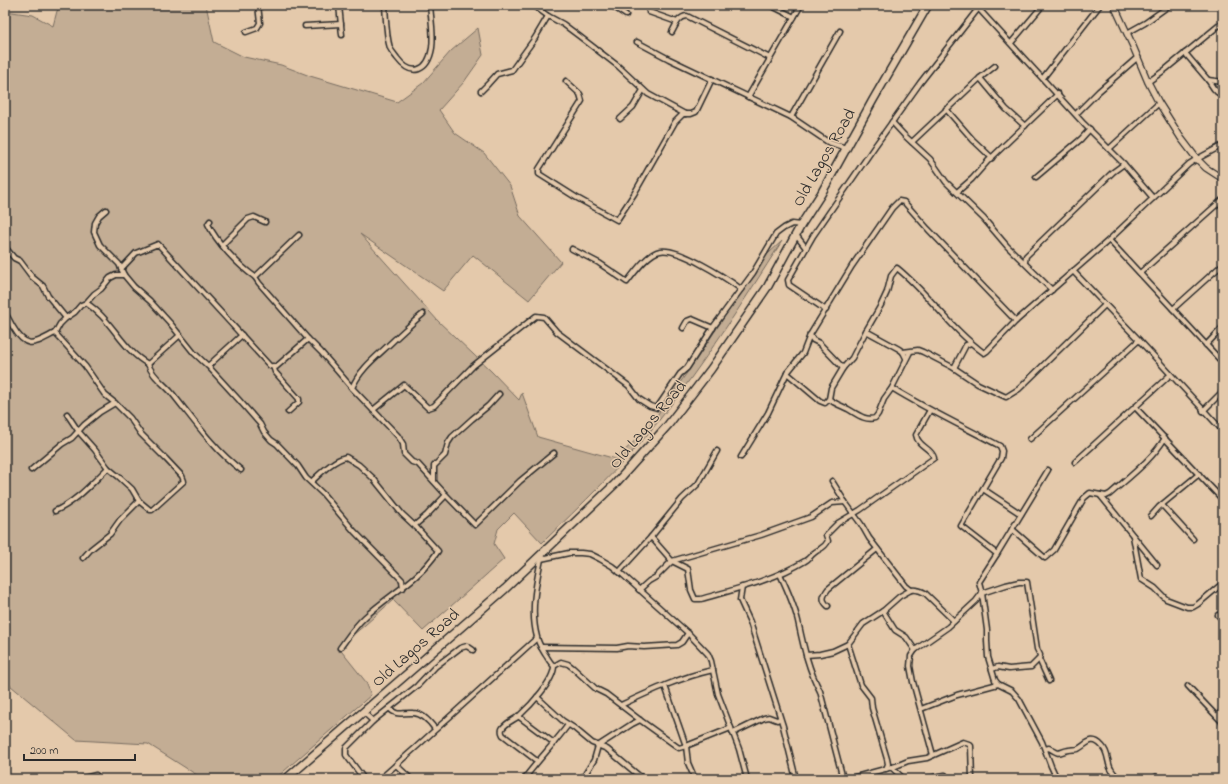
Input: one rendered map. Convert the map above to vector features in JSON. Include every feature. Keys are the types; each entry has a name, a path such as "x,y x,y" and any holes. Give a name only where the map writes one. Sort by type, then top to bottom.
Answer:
{"main road":[{"name":"Old Lagos Road","path":"286,779 539,558 615,484 655,440 711,369 768,286 928,5"}],"street":[{"path":"246,32 257,28 260,23 258,5"},
{"path":"339,5 342,35"},
{"path":"385,5 387,30 392,51 408,69 416,71 424,66 431,50 430,5"},
{"path":"534,5 548,16 563,24 618,66 643,90 685,114"},
{"path":"611,5 626,14"},
{"path":"770,5 794,16"},
{"path":"748,97 801,5"},
{"path":"1011,43 1043,5"},
{"path":"1043,78 1100,5"},
{"path":"1114,5 1148,82 1159,103 1181,138 1197,159 1206,168 1223,179"},
{"path":"1127,33 1145,23 1170,5"},
{"path":"826,310 791,287 788,282 813,236 892,122 979,6 1076,114 1124,164 1153,198"},
{"path":"649,12 677,22"},
{"path":"480,91 497,74 512,70 535,38 548,16"},
{"path":"672,32 677,22 682,17 687,16 770,58"},
{"path":"1148,82 1223,22"},
{"path":"305,26 341,24"},
{"path":"791,117 840,31"},
{"path":"637,42 668,59 791,117 828,142 846,148"},
{"path":"1185,53 1217,92 1223,97"},
{"path":"1076,114 1099,91 1138,57"},
{"path":"912,142 980,78 996,66"},
{"path":"980,78 1010,113 1025,126"},
{"path":"566,81 571,84 580,94 582,101 539,169 539,174 616,220 619,219 675,122 680,116 696,112 712,79"},
{"path":"1208,80 1223,84 1217,92"},
{"path":"620,119 633,107 643,90"},
{"path":"958,192 972,180 979,170 1058,94"},
{"path":"1109,149 1159,103"},
{"path":"946,109 973,140 992,158"},
{"path":"892,122 930,159 946,182 958,192 1007,246 1052,290"},
{"path":"1036,177 1081,139 1090,129"},
{"path":"788,373 820,401 825,403 829,399 831,388 843,368 852,358 881,305 887,292 891,276 897,268 913,281 953,326 984,353 996,343 1016,321 1109,240 1197,159 1223,146"},
{"path":"1025,263 1026,256 1113,172 1124,164"},
{"path":"1140,273 1223,199"},
{"path":"741,457 768,413 788,373 803,353 810,335 852,266 892,208 899,201 904,202 1016,321"},
{"path":"106,210 99,216 95,223 94,232 100,245 119,264 124,275 134,287 150,301 194,353 208,366 260,424 271,440 285,452 298,466 306,478 323,494 354,531 402,580 403,588"},
{"path":"222,245 248,219 254,217 265,222"},
{"path":"210,221 208,224 211,230 239,265 255,277 287,316 398,436 403,444 404,454 412,462 418,464 475,525 520,481 554,453"},
{"path":"373,410 404,385 428,408 434,406 473,366 536,316 544,317 557,332 630,386 639,399 650,406 657,408 680,374 687,368 713,328 753,273 776,234 792,224 801,226"},
{"path":"255,277 299,235"},
{"path":"796,235 806,248"},
{"path":"1109,240 1223,363"},
{"path":"121,269 136,254 158,244 270,366 273,366 276,372 299,399 288,412"},
{"path":"5,247 14,258 20,261 32,277 43,286 48,296 66,318"},
{"path":"572,249 599,263 627,282 637,268 648,258 656,252 663,250 690,259 723,276 741,289"},
{"path":"1018,256 1026,256"},
{"path":"1173,308 1223,264"},
{"path":"1073,271 1223,431"},
{"path":"5,313 17,334 23,340 31,344 38,342 55,333 60,324 66,318 75,312 81,305 86,303 110,278 116,275 124,275"},
{"path":"86,303 99,313 122,341 148,364 156,377 170,390 217,448 241,470"},
{"path":"866,331 903,352 918,350 954,368 978,384 1006,396 1019,389 1105,305"},
{"path":"352,388 358,377 367,366 423,314"},
{"path":"683,328 687,321 692,318 713,328"},
{"path":"1206,344 1223,327"},
{"path":"55,333 85,366 105,395 130,418 141,434 182,476 184,481 152,510 150,510 139,501 132,489 108,468 79,432 67,414"},
{"path":"148,364 180,335"},
{"path":"208,366 242,335"},
{"path":"810,335 813,340 820,343 843,368"},
{"path":"273,366 276,366 308,339"},
{"path":"1030,438 1139,340"},
{"path":"954,368 966,345 971,343"},
{"path":"903,352 906,358"},
{"path":"829,399 837,405 860,416 871,419 875,418 910,352"},
{"path":"1075,462 1170,375"},
{"path":"892,388 930,410 1000,446 1002,451 1001,458 961,526 997,554"},
{"path":"1203,410 1223,392"},
{"path":"434,481 434,466 446,455 448,443 452,437 488,406 499,394"},
{"path":"31,470 62,444 72,438 84,425 100,412 115,403"},
{"path":"1135,406 1223,500"},
{"path":"652,537 672,561 688,569 691,590 695,600 742,587 780,574 807,560 815,552 826,547 828,541 826,535 838,523 854,514 934,458 931,452 920,444 916,435 930,410"},
{"path":"1012,529 1045,558 1054,550 1084,498 1090,493 1100,496 1110,494 1160,447 1165,438"},
{"path":"619,572 652,537 682,499 698,484 718,451"},
{"path":"311,482 333,463 346,457 359,465 373,478 399,510 438,551 429,564 403,588 354,627 340,648"},
{"path":"55,511 63,508 108,468"},
{"path":"1048,470 979,582 987,630 988,657 992,670 998,684 1012,691 1019,698 1045,749 1057,779"},
{"path":"1152,516 1162,505 1199,474"},
{"path":"832,481 877,549 906,586 911,590"},
{"path":"983,488 1021,514"},
{"path":"414,525 427,515 446,495"},
{"path":"1100,496 1157,565"},
{"path":"83,558 91,549 110,534 120,520 139,501"},
{"path":"639,590 656,577 672,561 761,535 812,516 832,503 845,502"},
{"path":"1162,505 1193,539"},
{"path":"1133,536 1141,579 1155,588 1166,599 1187,607 1193,607 1223,583"},
{"path":"828,606 823,600 828,589 877,549"},
{"path":"537,761 503,735 502,729 518,716 536,697 554,674 554,666 550,663 541,647 537,638 535,626 534,604 539,558 581,552 590,554 600,559 619,572 688,633 708,654 718,694 733,733 747,779"},
{"path":"780,574 791,598 806,655 814,680 820,691 843,779"},
{"path":"933,756 910,666 911,656 915,650 940,633 954,621 976,601 982,593 1006,585 1027,582 1037,650 1040,655 1039,659 1049,681"},
{"path":"742,587 740,600 750,622 779,719 783,726 796,779"},
{"path":"806,655 833,651 848,644 863,624 883,611 900,596 915,589 921,590 925,593 954,621"},
{"path":"883,611 896,630 906,637 915,650"},
{"path":"1218,616 1223,620"},
{"path":"541,647 617,648 628,646 668,646 677,645 682,642 688,633"},
{"path":"380,779 537,638"},
{"path":"848,644 861,685 871,698 872,708 887,759 888,768"},
{"path":"364,779 346,755 346,748 374,721 417,686 435,667 460,648 467,646 473,650"},
{"path":"992,670 998,667 1009,669 1031,667 1039,659"},
{"path":"554,666 560,662 568,664 596,689 606,694 679,748 731,728"},
{"path":"621,705 693,674 713,670"},
{"path":"921,709 957,694 998,684"},
{"path":"666,686 686,746 687,760 695,779"},
{"path":"1188,686 1223,723"},
{"path":"536,697 568,724 598,746 607,749 643,779"},
{"path":"389,708 396,713 414,712 431,724 435,730"},
{"path":"1217,716 1223,710"},
{"path":"363,711 374,721"},
{"path":"518,716 554,743"},
{"path":"733,733 764,718 769,717 777,720 779,719"},
{"path":"582,779 594,760 598,746 640,720"},
{"path":"524,779 568,724"},
{"path":"1045,749 1049,748 1055,752 1061,753 1069,750 1076,750 1089,741 1098,742 1105,749 1110,768 1118,779"},
{"path":"848,779 908,761 928,758 964,742 969,744 972,749 972,779"},
{"path":"396,765 411,779"},
{"path":"888,768 904,779"},
{"path":"924,779 945,774"},
{"path":"80,779 96,775"}],"shaded area":[{"path":"62,5 206,5 214,42 244,57 281,65 310,76 397,102 423,83 451,51 478,28 483,55 464,82 439,110 455,133 484,153 510,186 520,216 561,262 529,300 473,255 443,291 360,234 438,321 491,371 519,400 522,393 538,437 616,459 648,428 696,360 742,290 757,264 782,241 706,357 657,423 616,470 542,543 514,513 498,529 494,544 504,559 423,631 393,600 338,647 366,682 371,695 275,779 201,779 148,744 76,740 5,681 5,11 33,15 53,26 57,11"}]}
